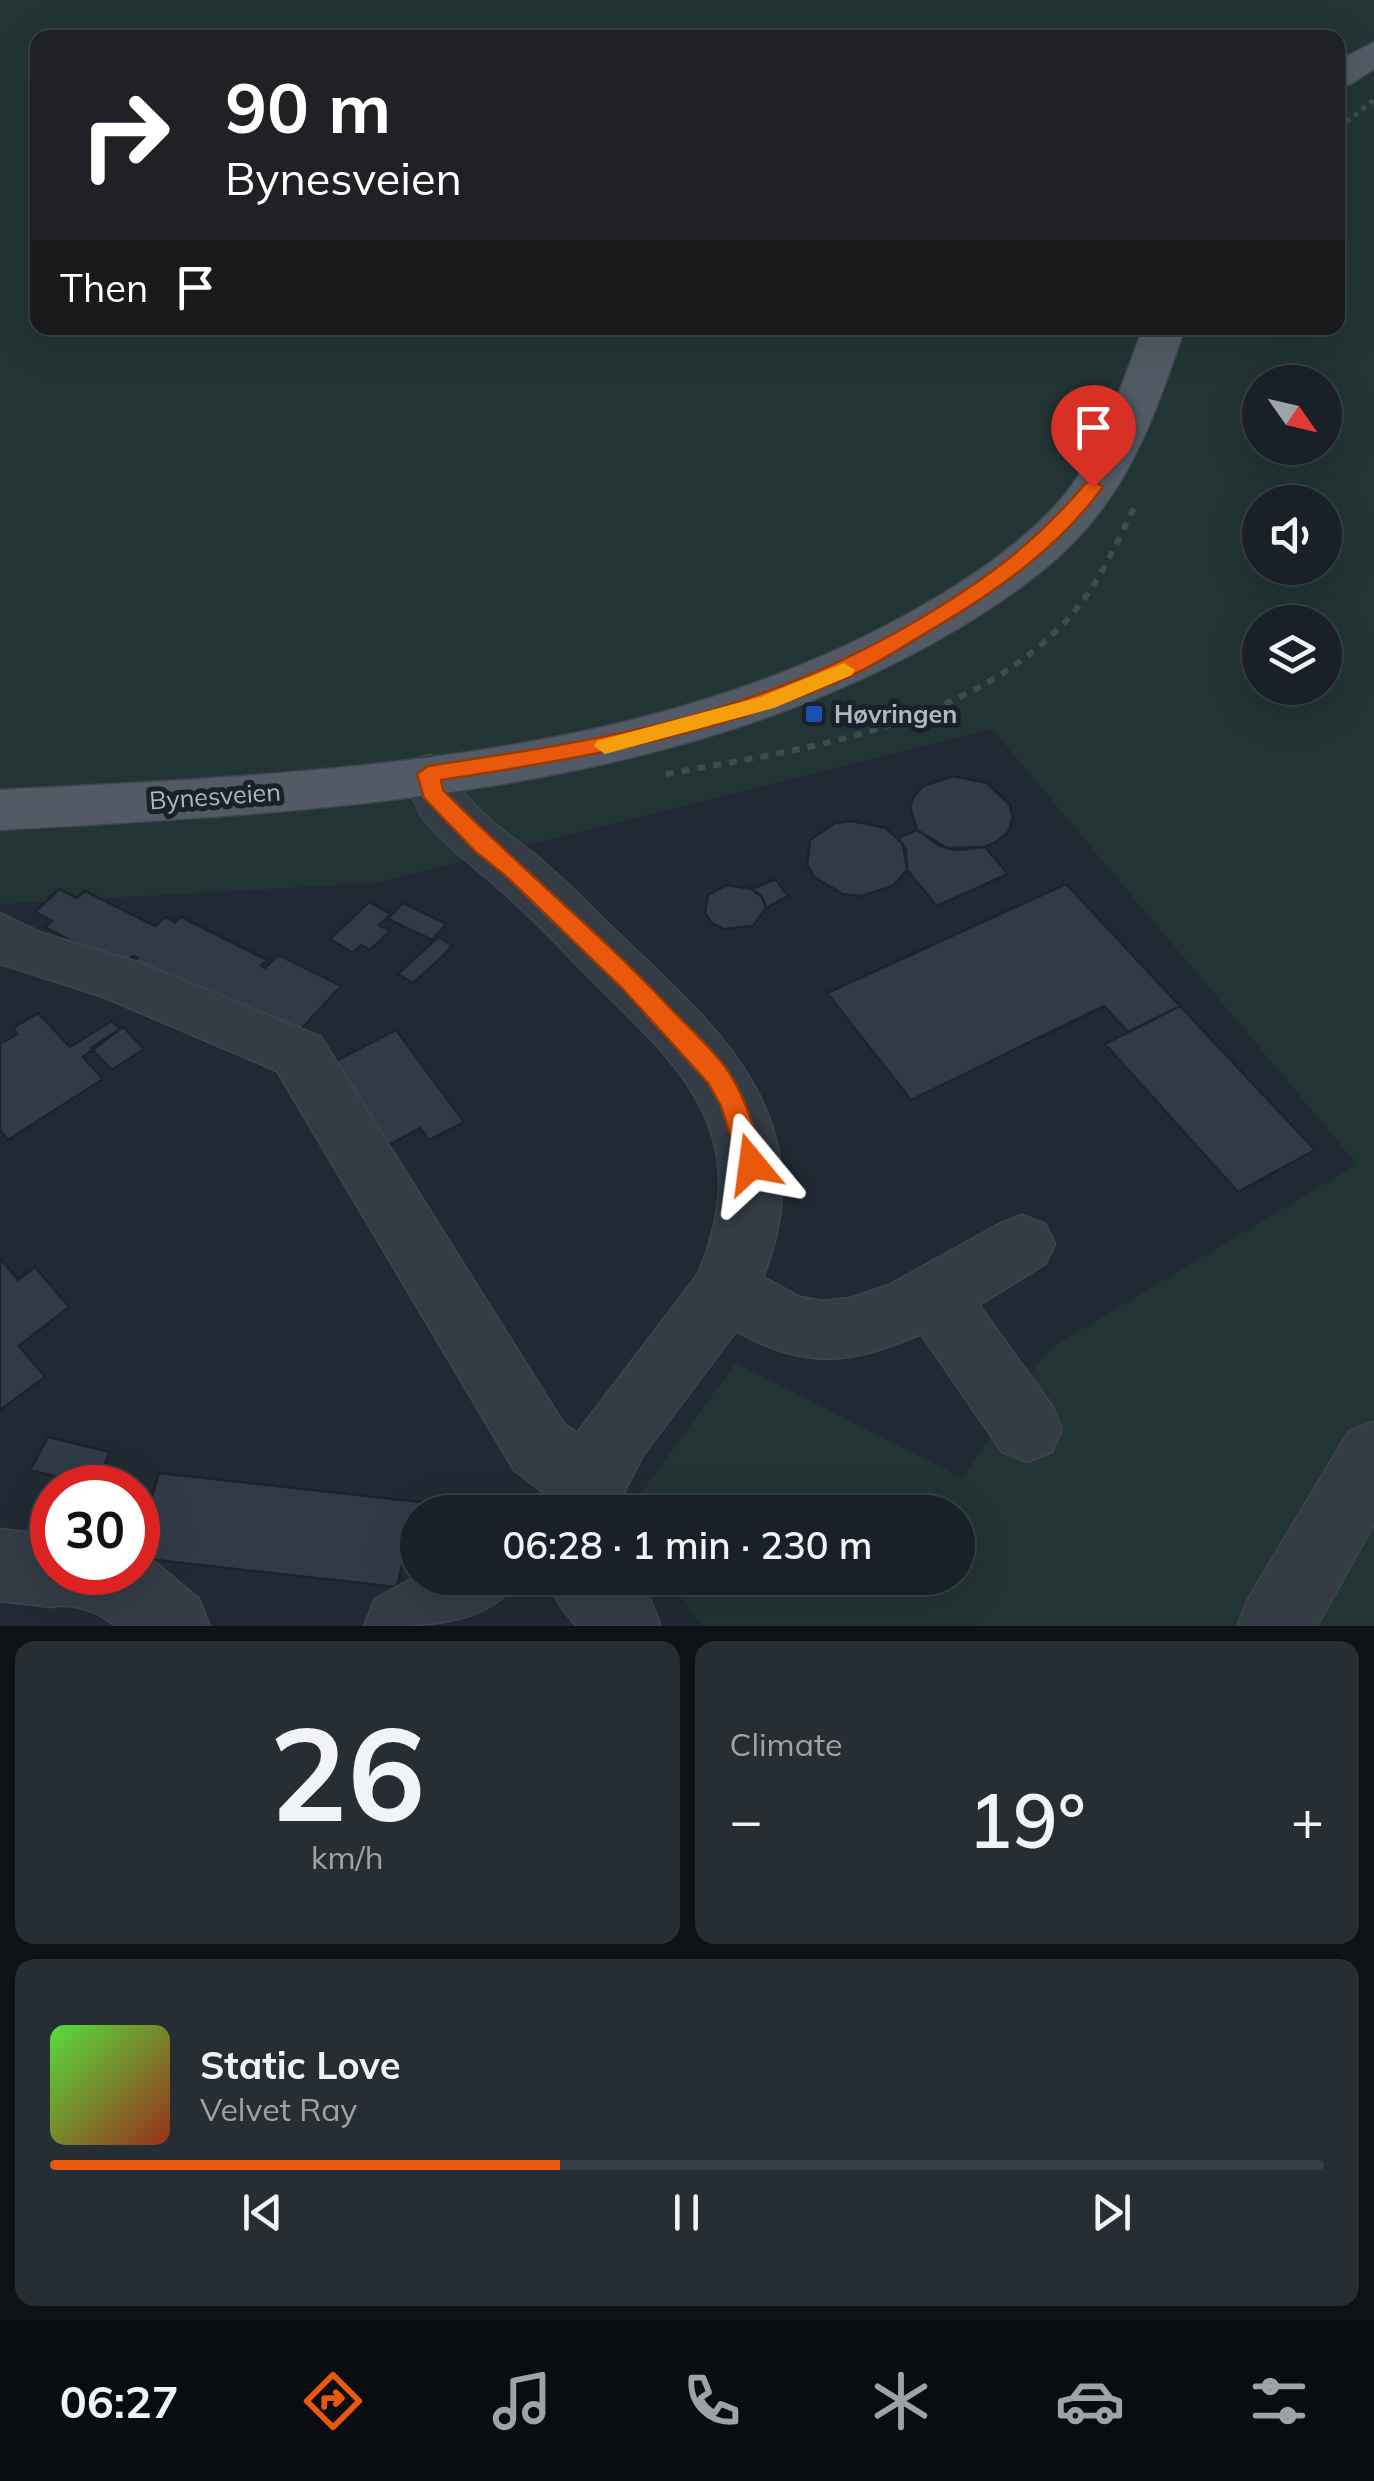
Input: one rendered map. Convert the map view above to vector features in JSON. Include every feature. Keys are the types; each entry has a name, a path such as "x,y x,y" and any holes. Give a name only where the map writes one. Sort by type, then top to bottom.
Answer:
{"main road":[{"path":"1345,72 1374,53"},
{"name":"Bynesveien","path":"0,810 198,798 428,774 599,748 766,702 853,666 918,632 1010,571 1077,510 1107,462 1161,335"}],"street":[{"path":"428,774 432,793 630,980 717,1076 733,1104 752,1164 748,1228 726,1291 688,1348 641,1401 583,1495"},
{"path":"0,935 22,949 120,979 299,1054 539,1447 580,1495"},
{"path":"726,1291 796,1328 827,1332 858,1328 933,1296 1022,1244"},
{"path":"933,1296 1026,1429"},
{"path":"1275,1626 1374,1455"},
{"path":"0,1566 30,1569"},
{"path":"136,1595 172,1626"},
{"path":"402,1626 454,1595"},
{"path":"598,1595 623,1626"}],"path":[{"path":"1345,123 1374,100"}],"shaded area":[{"path":"0,0 1374,0 1374,1626 702,1626 679,1595 975,1595 975,1495 639,1495 736,1363 962,1478 1047,1350 1357,1164 992,729 375,883 0,904"}],"building":[{"path":"953,776 987,783 1010,805 1013,819 1008,832 997,841 985,847 957,850 940,846 917,830 910,807 914,796 923,786"},
{"path":"852,821 886,828 903,844 907,870 893,886 861,896 843,894 814,877 807,865 810,840 835,823"},
{"path":"917,830 947,848 985,847 1008,874 937,906 907,870 906,850 898,838"},
{"path":"775,879 788,896 766,908 762,897 752,889"},
{"path":"1066,884 1180,1006 1128,1032 1104,1006 911,1100 827,993"},
{"path":"727,885 752,889 762,897 766,908 753,926 724,929 712,923 705,913 708,895"},
{"path":"59,889 77,898 85,891 155,926 165,917 175,922 181,917 267,960 261,966 265,968 278,955 341,986 292,1039 131,966 138,958 133,956 122,967 65,950 73,942 45,927 52,921 35,912"},
{"path":"369,902 391,914 379,925 390,931 370,950 361,945 353,953 330,939"},
{"path":"403,903 446,924 432,940 388,919"},
{"path":"438,937 452,945 444,955 413,983 398,974"},
{"path":"1180,1006 1315,1150 1238,1192 1105,1044"},
{"path":"38,1013 70,1047 112,1021 120,1029 83,1057 103,1079 8,1140 0,1130 0,1044 17,1034 13,1028"},
{"path":"123,1027 144,1049 112,1070 91,1048"},
{"path":"396,1030 464,1122 429,1140 420,1128 387,1146 330,1064"},
{"path":"0,1258 18,1280 35,1267 69,1307 19,1346 45,1377 0,1410"},
{"path":"48,1437 110,1452 104,1465 33,1465"},
{"path":"160,1473 400,1500 397,1587 160,1560"}],"slow traffic":[{"path":"605,746 686,727 766,702 844,670"}],"place":[{"name":"Høvringen","path":"814,714"}],"route":[{"path":"752,1164 733,1104 717,1076 630,980 432,793 428,774 570,753 686,727 766,702 853,666 918,632 1010,571 1077,510 1093,487"}]}
